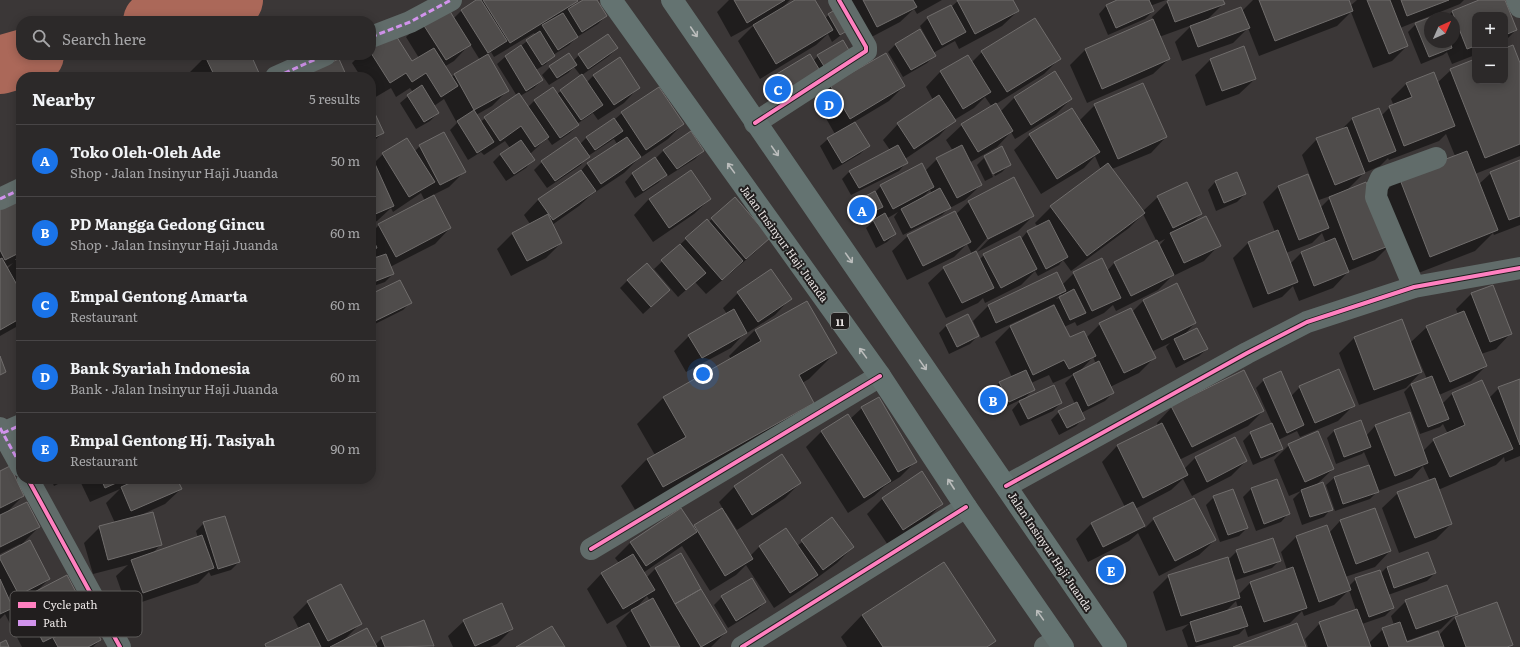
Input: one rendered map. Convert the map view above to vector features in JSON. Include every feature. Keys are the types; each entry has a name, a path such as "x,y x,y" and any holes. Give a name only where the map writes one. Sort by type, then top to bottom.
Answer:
{"highway":[{"name":"Jalan Insinyur Haji Juanda","path":"611,0 880,376 1055,645"},
{"name":"Jalan Insinyur Haji Juanda","path":"672,0 1116,647"}],"street":[{"path":"376,35 410,22 451,0"},
{"path":"755,123 866,51 866,47 839,0"},
{"path":"1517,0 1520,7"},
{"path":"287,72 314,60"},
{"path":"1414,287 1376,197 1377,187 1381,178 1436,158"},
{"path":"0,199 16,191"},
{"path":"1006,486 1247,352 1307,322 1414,287 1520,268"},
{"path":"591,549 880,376"},
{"path":"8,429 16,452"},
{"path":"31,484 89,591"},
{"path":"742,647 966,507"},
{"path":"115,637 120,647"}],"building":[{"path":"476,0 481,0 507,41 488,53 461,10"},
{"path":"483,0 577,0 578,1 510,43"},
{"path":"583,0 597,0 607,16 582,32 568,9"},
{"path":"734,0 785,0 747,23"},
{"path":"795,0 815,0 833,30 776,64 753,25"},
{"path":"863,0 913,0 917,7 877,27"},
{"path":"957,0 1013,0 1019,11 975,34"},
{"path":"1117,0 1149,0 1154,11 1116,28 1106,5"},
{"path":"1223,0 1225,4 1175,22 1167,1"},
{"path":"1259,0 1349,0 1353,11 1275,41"},
{"path":"1367,0 1390,0 1408,46 1389,54"},
{"path":"1401,0 1449,0 1407,16"},
{"path":"1479,0 1505,0 1517,30 1508,34 1508,12 1472,12 1472,47 1467,49 1460,31 1460,12 1452,11"},
{"path":"446,5 471,45 446,60 421,21"},
{"path":"951,5 966,32 942,45 927,17"},
{"path":"1241,7 1250,28 1198,47 1190,26"},
{"path":"838,8 850,29 840,35 828,14"},
{"path":"563,13 578,37 558,50 542,25"},
{"path":"1035,18 1061,59 1007,92 981,51"},
{"path":"1153,19 1170,59 1102,89 1085,49"},
{"path":"1424,20 1424,45 1415,23"},
{"path":"920,29 936,56 911,70 895,44"},
{"path":"393,31 412,61 434,48 458,86 441,97 426,73 412,82 406,73 390,83 375,60 376,41"},
{"path":"540,31 555,56 542,65 526,40"},
{"path":"608,34 618,48 588,69 578,54"},
{"path":"843,40 853,57 827,71 817,55"},
{"path":"521,45 543,80 526,91 505,56"},
{"path":"1513,45 1520,63 1520,144 1485,158 1450,69 1472,60 1472,84 1508,84 1508,47"},
{"path":"1244,46 1256,79 1222,91 1210,59"},
{"path":"1425,48 1452,48 1429,57"},
{"path":"569,53 577,65 557,78 549,66"},
{"path":"886,53 905,86 850,119 830,85"},
{"path":"488,54 509,91 474,110 454,74"},
{"path":"810,54 822,74 787,95 775,75"},
{"path":"968,55 991,92 963,109 940,71"},
{"path":"620,57 640,88 614,105 593,75"},
{"path":"207,60 253,60 259,72 213,72"},
{"path":"339,60 345,72 308,72"},
{"path":"1055,71 1072,99 1031,125 1014,97"},
{"path":"1434,72 1455,126 1404,146 1389,106 1412,97 1406,83"},
{"path":"582,74 603,105 581,120 560,90"},
{"path":"1143,83 1167,137 1118,159 1094,104"},
{"path":"422,85 439,113 424,122 407,95"},
{"path":"553,87 579,125 560,138 534,100"},
{"path":"659,87 684,124 646,150 621,112"},
{"path":"519,93 549,137 535,147 521,126 500,141 484,117"},
{"path":"939,95 956,121 914,149 897,123"},
{"path":"996,103 1013,131 978,152 961,124"},
{"path":"1072,108 1100,152 1057,179 1029,134"},
{"path":"1379,108 1396,151 1369,162 1352,118"},
{"path":"474,110 494,142 477,153 457,121"},
{"path":"376,116 384,133 376,137"},
{"path":"614,118 623,131 595,150 586,137"},
{"path":"855,122 870,146 842,163 827,138"},
{"path":"1347,127 1365,173 1335,185 1316,138"},
{"path":"691,131 704,151 677,169 663,150"},
{"path":"444,132 466,172 440,185 419,145"},
{"path":"576,137 590,157 555,181 541,161"},
{"path":"627,137 641,157 601,184 587,163"},
{"path":"407,138 435,182 409,197 382,153"},
{"path":"521,140 535,160 514,174 500,154"},
{"path":"898,145 908,163 859,188 849,171"},
{"path":"962,145 982,185 957,198 936,158"},
{"path":"1002,146 1011,165 993,174 984,156"},
{"path":"1467,151 1498,230 1430,257 1399,177"},
{"path":"655,157 667,175 643,191 632,173"},
{"path":"1520,160 1520,216 1509,220 1490,172"},
{"path":"922,163 934,187 893,209 880,185"},
{"path":"1108,163 1145,213 1087,256 1050,206"},
{"path":"376,166 394,206 376,214"},
{"path":"581,170 596,191 553,220 538,199"},
{"path":"691,170 711,199 669,228 649,199"},
{"path":"1237,172 1246,194 1224,203 1215,181"},
{"path":"1308,174 1329,228 1299,240 1278,186"},
{"path":"1014,177 1034,216 988,239 968,201"},
{"path":"1187,182 1202,214 1173,228 1157,196"},
{"path":"1366,182 1391,245 1353,260 1329,197"},
{"path":"940,188 951,208 911,228 901,209"},
{"path":"875,191 883,207 868,214 860,199"},
{"path":"434,195 451,228 396,257 378,224"},
{"path":"16,197 16,254 5,260 0,250 0,205"},
{"path":"735,197 770,238 746,259 711,218"},
{"path":"955,211 971,242 923,266 907,235"},
{"path":"885,213 896,234 884,241 873,220"},
{"path":"548,214 562,243 527,261 512,233"},
{"path":"1206,216 1221,246 1184,263 1170,233"},
{"path":"707,219 743,261 722,280 685,238"},
{"path":"1049,220 1068,257 1046,269 1027,231"},
{"path":"1278,230 1298,282 1268,294 1248,242"},
{"path":"1020,236 1037,269 1001,288 983,254"},
{"path":"1335,238 1349,272 1314,286 1301,252"},
{"path":"1157,240 1174,275 1131,296 1114,262"},
{"path":"680,244 706,273 686,290 661,260"},
{"path":"976,251 994,288 962,303 943,267"},
{"path":"386,254 394,274 376,281 376,257"},
{"path":"2,258 16,283 16,321 0,330 0,259"},
{"path":"1102,258 1121,298 1092,311 1073,272"},
{"path":"647,263 670,290 651,307 627,280"},
{"path":"771,269 792,299 758,322 737,292"},
{"path":"1057,272 1066,291 996,323 988,305"},
{"path":"400,280 412,303 376,321 376,292"},
{"path":"1177,283 1196,323 1162,340 1143,300"},
{"path":"1493,285 1512,334 1490,342 1471,293"},
{"path":"1074,289 1086,313 1070,320 1059,297"},
{"path":"807,301 837,353 799,375 814,403 663,487 647,459 686,437 663,397 761,341 755,330"},
{"path":"1054,305 1070,337 1084,331 1096,356 1069,369 1064,360 1033,375 1010,326"},
{"path":"1131,308 1156,358 1124,373 1099,323"},
{"path":"734,309 747,333 702,358 688,335"},
{"path":"1464,311 1487,366 1450,382 1426,326"},
{"path":"968,314 979,336 957,347 946,325"},
{"path":"1402,319 1422,372 1374,390 1354,337"},
{"path":"1197,328 1208,349 1184,360 1174,339"},
{"path":"0,356 6,372 0,375"},
{"path":"1099,361 1114,393 1088,406 1073,374"},
{"path":"1339,369 1355,406 1315,423 1299,386"},
{"path":"1026,370 1035,390 1009,402 999,382"},
{"path":"1244,370 1264,411 1192,447 1171,406"},
{"path":"1281,371 1304,425 1287,433 1263,379"},
{"path":"1432,376 1449,419 1428,427 1411,384"},
{"path":"1520,379 1520,445 1498,387"},
{"path":"1482,380 1513,449 1450,477 1433,439 1465,425 1452,393"},
{"path":"1054,385 1062,403 1028,419 1019,401"},
{"path":"879,397 917,462 898,472 861,407"},
{"path":"1077,402 1085,419 1067,428 1058,411"},
{"path":"1410,412 1428,463 1395,476 1375,425"},
{"path":"848,414 891,481 864,498 821,431"},
{"path":"1361,420 1371,447 1344,457 1334,430"},
{"path":"1162,423 1188,475 1143,498 1117,445"},
{"path":"1272,423 1283,449 1261,458 1250,432"},
{"path":"1318,431 1334,469 1305,482 1288,444"},
{"path":"1235,437 1247,461 1207,482 1195,457"},
{"path":"782,454 801,483 752,515 734,486"},
{"path":"1369,465 1379,492 1343,504 1334,477"},
{"path":"10,466 16,479 16,484 18,484 24,496 0,508 0,471"},
{"path":"922,471 943,504 903,530 882,498"},
{"path":"1435,478 1452,524 1415,538 1397,492"},
{"path":"1277,479 1290,514 1264,524 1251,488"},
{"path":"1323,482 1333,510 1310,517 1301,490"},
{"path":"103,484 114,484 105,488"},
{"path":"128,484 180,484 182,489 131,511 121,487"},
{"path":"1233,489 1248,528 1228,535 1213,496"},
{"path":"1194,498 1216,540 1175,561 1153,518"},
{"path":"27,502 40,527 0,547 0,515"},
{"path":"1133,502 1145,526 1103,547 1091,523"},
{"path":"681,508 697,532 646,566 630,542"},
{"path":"722,508 753,559 725,576 694,525"},
{"path":"1375,508 1391,551 1356,564 1340,520"},
{"path":"153,512 162,545 108,560 99,526"},
{"path":"225,516 240,562 218,569 203,522"},
{"path":"832,517 854,547 823,570 801,540"},
{"path":"1327,525 1351,590 1319,602 1296,536"},
{"path":"786,528 818,575 790,593 759,546"},
{"path":"202,535 214,568 143,593 131,560"},
{"path":"1273,538 1281,561 1244,573 1236,550"},
{"path":"30,540 50,579 27,591 17,591 0,559 0,556"},
{"path":"1428,552 1436,573 1394,588 1387,567"},
{"path":"681,553 701,589 675,604 655,568"},
{"path":"633,554 655,590 623,609 601,573"},
{"path":"1228,557 1240,598 1181,616 1168,575"},
{"path":"944,562 996,641 987,647 883,647 862,615"},
{"path":"1293,567 1307,608 1264,622 1250,582"},
{"path":"1380,570 1394,608 1369,617 1355,578"},
{"path":"67,575 75,591 36,591"},
{"path":"752,578 766,602 736,621 721,596"},
{"path":"0,579 10,601 10,609 0,614"},
{"path":"341,584 362,624 328,641 307,601"},
{"path":"1447,585 1458,614 1416,629 1405,600"},
{"path":"701,589 727,632 701,647 675,604"},
{"path":"653,598 680,647 651,647 631,610"},
{"path":"1497,602 1513,645 1507,647 1466,647 1455,617"},
{"path":"502,603 513,629 475,646 463,620"},
{"path":"1241,606 1248,626 1196,642 1190,622"},
{"path":"1357,609 1371,647 1328,647 1319,622"},
{"path":"424,620 434,646 385,647 381,637"},
{"path":"1400,622 1407,642 1438,631 1444,647 1389,647 1382,628"},
{"path":"309,623 321,647 266,647 265,644"},
{"path":"1297,623 1306,647 1233,647"},
{"path":"552,626 565,647 516,647"},
{"path":"367,628 377,647 330,647"},
{"path":"40,637 53,637 43,642"},
{"path":"100,637 101,640 88,647 58,647 53,638"},
{"path":"6,640 9,647 0,647 0,643"}],"waterway":[{"path":"172,16 234,0"},
{"path":"0,65 18,60"}],"marked path":[{"path":"376,35 410,22 451,0"},
{"path":"287,72 314,60"},
{"path":"0,199 16,191"},
{"path":"3,433 16,427"},
{"path":"0,428 16,457"}],"cycle path":[{"path":"755,123 866,51 866,47 839,0"},
{"path":"1006,486 1247,353 1307,322 1414,287 1520,268"},
{"path":"591,549 880,376"},
{"path":"31,484 89,591"},
{"path":"742,647 966,507"},
{"path":"115,637 120,647"}],"place":[{"name":"Empal Gentong Amarta","path":"778,89"},
{"name":"Bank Syariah Indonesia","path":"829,104"},
{"name":"Toko Oleh-Oleh Ade","path":"862,210"},
{"name":"PD Mangga Gedong Gincu","path":"993,400"},
{"name":"Empal Gentong Hj. Tasiyah","path":"1111,570"}]}
